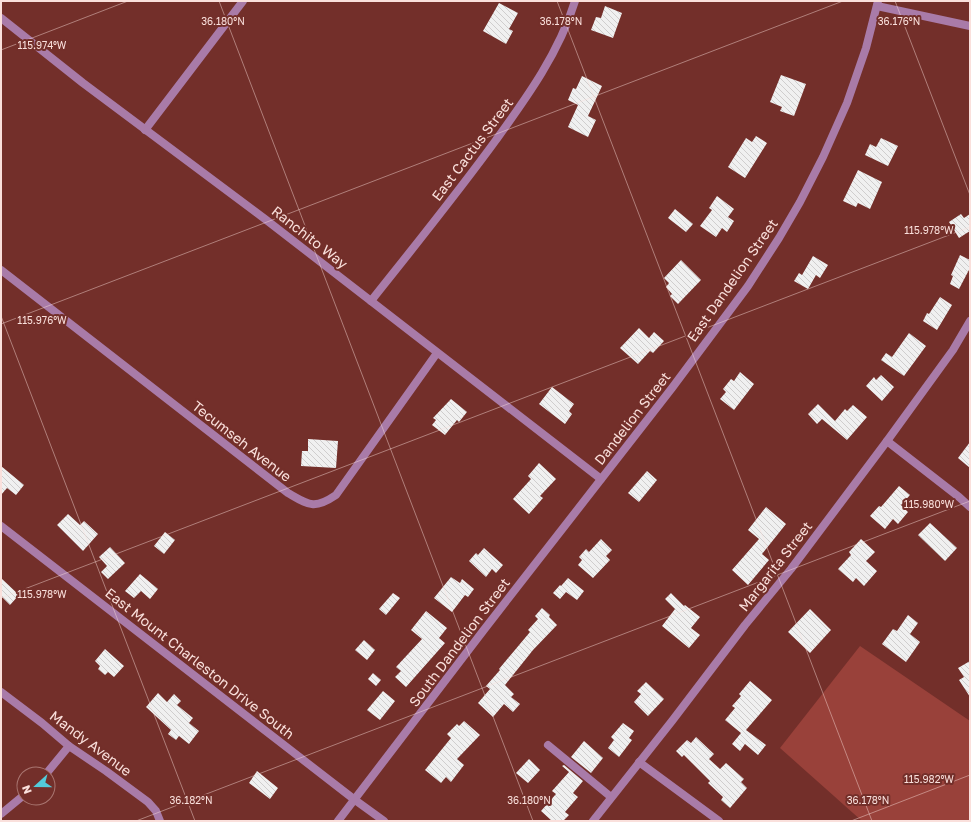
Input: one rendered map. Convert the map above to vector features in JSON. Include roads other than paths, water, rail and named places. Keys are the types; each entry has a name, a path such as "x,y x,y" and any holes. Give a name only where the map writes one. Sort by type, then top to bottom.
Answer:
{"street":[{"path":"145,130 243,1"},
{"name":"East Cactus Street","path":"371,301 474,170 531,92 560,41 575,1"},
{"path":"878,4 970,26"},
{"name":"East Dandelion Street","path":"683,372 748,286 800,202 823,157 847,103 866,48 878,4"},
{"name":"Ranchito Way","path":"1,18 83,83 259,215 601,479"},
{"name":"Tecumseh Avenue","path":"1,270 288,493 304,503 316,504 325,502 336,495 437,353"},
{"name":"Margarita Street","path":"593,821 791,568 887,441 953,350 970,320"},
{"name":"Dandelion Street","path":"601,479 683,372"},
{"path":"887,441 970,507"},
{"name":"South Dandelion Street","path":"338,821 601,479"},
{"name":"East Mount Charleston Drive South","path":"1,526 384,821"},
{"name":"Mandy Avenue","path":"1,692 42,723 69,746 148,802 156,811 160,821"},
{"path":"548,745 611,797"},
{"path":"53,766 69,746"},
{"path":"639,762 719,821"},
{"path":"1,814 16,802"}]}
